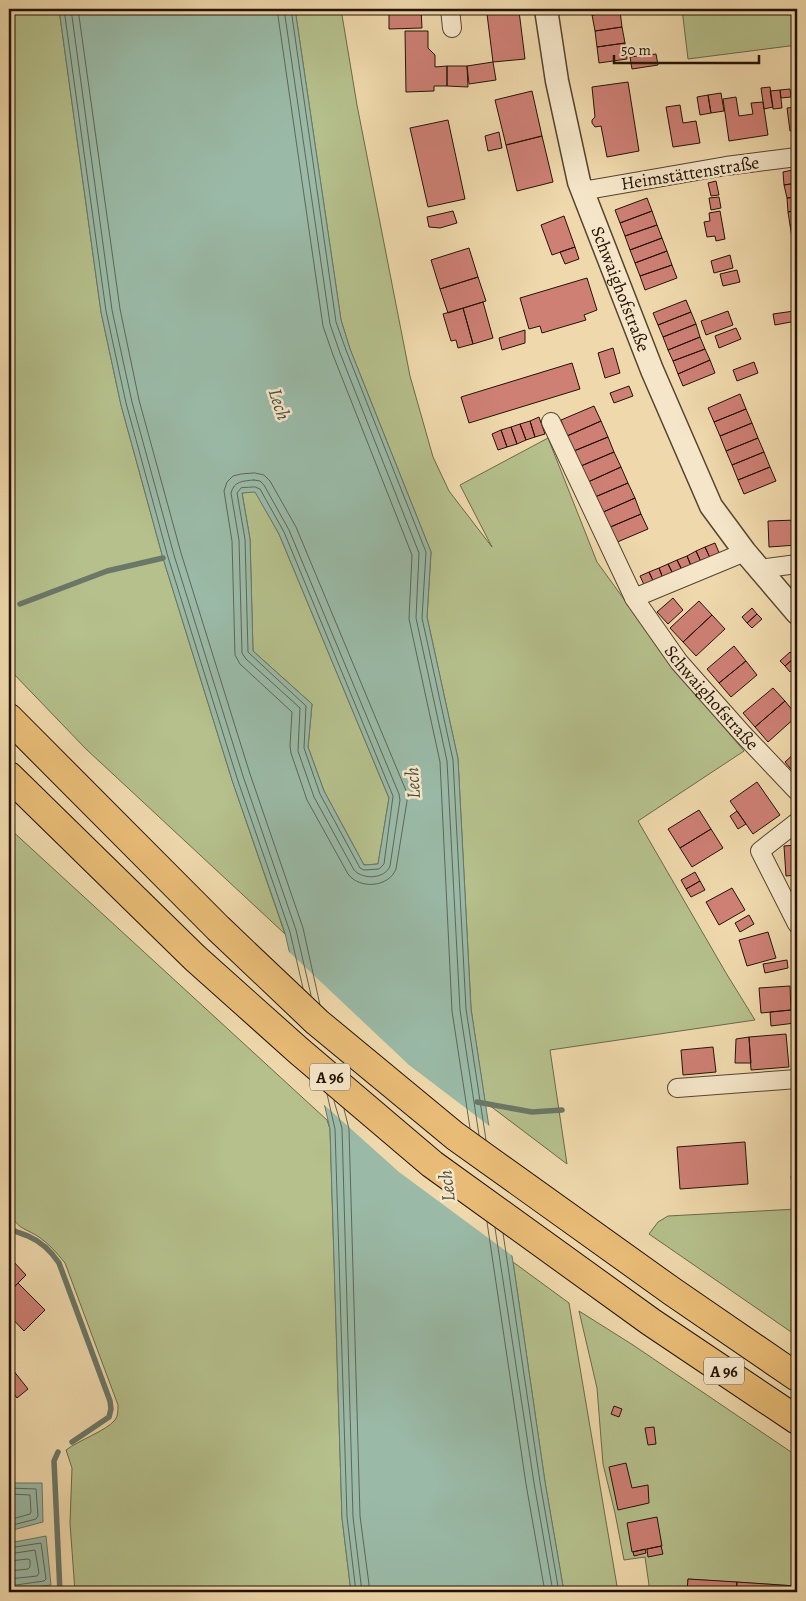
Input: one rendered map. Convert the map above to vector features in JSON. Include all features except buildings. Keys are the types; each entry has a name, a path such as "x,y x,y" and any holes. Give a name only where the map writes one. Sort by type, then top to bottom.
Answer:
{"highway":[{"name":"A 96","path":"9,718 218,928 317,1022 455,1136 673,1292 797,1377"},
{"name":"A 96","path":"9,776 195,958 299,1051 425,1158 651,1322 797,1420"}],"street":[{"path":"450,9 452,28"},
{"name":"Schwaighofstraße","path":"546,9 557,81 582,191 631,312 652,370 711,506 745,552 797,613"},
{"name":"Heimstättenstraße","path":"582,191 726,166 797,156"},
{"name":"Schwaighofstraße","path":"551,422 634,598 679,662 797,791"},
{"path":"634,598 745,552"},
{"path":"759,569 797,564"},
{"path":"797,822 760,851 797,924"},
{"path":"677,1088 797,1079"}],"green space":[{"path":"9,9 59,9 101,312 121,405 163,558 232,780 285,934 86,749 9,669"},
{"path":"295,9 341,9 357,105 410,376 433,457 449,491 492,547 460,485 548,438 597,562 673,667 744,751 638,821 755,1020 550,1050 567,1164 485,1102 471,1009 458,759 427,617 431,552 350,349 341,320"},
{"path":"682,9 797,9 797,45 688,59"},
{"path":"255,491 279,534 389,798 378,864 364,865 324,791 308,747 312,704 253,651 250,539 242,493"},
{"path":"9,828 327,1120 330,1129 342,1518 351,1592 75,1592 70,1523 72,1468 66,1450 111,1424 117,1417 118,1405 65,1263 43,1240 22,1228 9,1212"},
{"path":"797,1209 797,1336 649,1234 658,1222 668,1216"},
{"path":"513,1262 569,1303 618,1592 564,1592 545,1482"},
{"path":"579,1311 633,1345 797,1456 797,1592 795,1592 795,1586 688,1579 687,1592 650,1592 645,1557 624,1560 603,1464 597,1388"}],"water":[{"name":"Lech","path":"59,9 295,9 341,320 350,349 431,552 427,617 458,759 471,1009 489,1127 513,1262 545,1482 564,1592 351,1592 342,1518 330,1129 285,933 232,780 163,558 121,405 101,312","holes":["255,492 279,534 389,798 378,864 364,865 324,791 308,747 312,704 253,651 250,539 242,493"]},
{"path":"9,1483 42,1483 43,1522 9,1531"},
{"path":"46,1536 51,1585 9,1590 9,1543"}],"pier":[{"path":"286,949 409,1065 492,1128 514,1257 399,1172 321,1102"}],"waterway":[{"path":"20,604 107,571 163,558"},
{"path":"477,1102 532,1112 562,1110"},
{"path":"9,1228 42,1244 59,1263 110,1401 109,1417 72,1442"},
{"path":"58,1452 54,1461 60,1592"}]}
